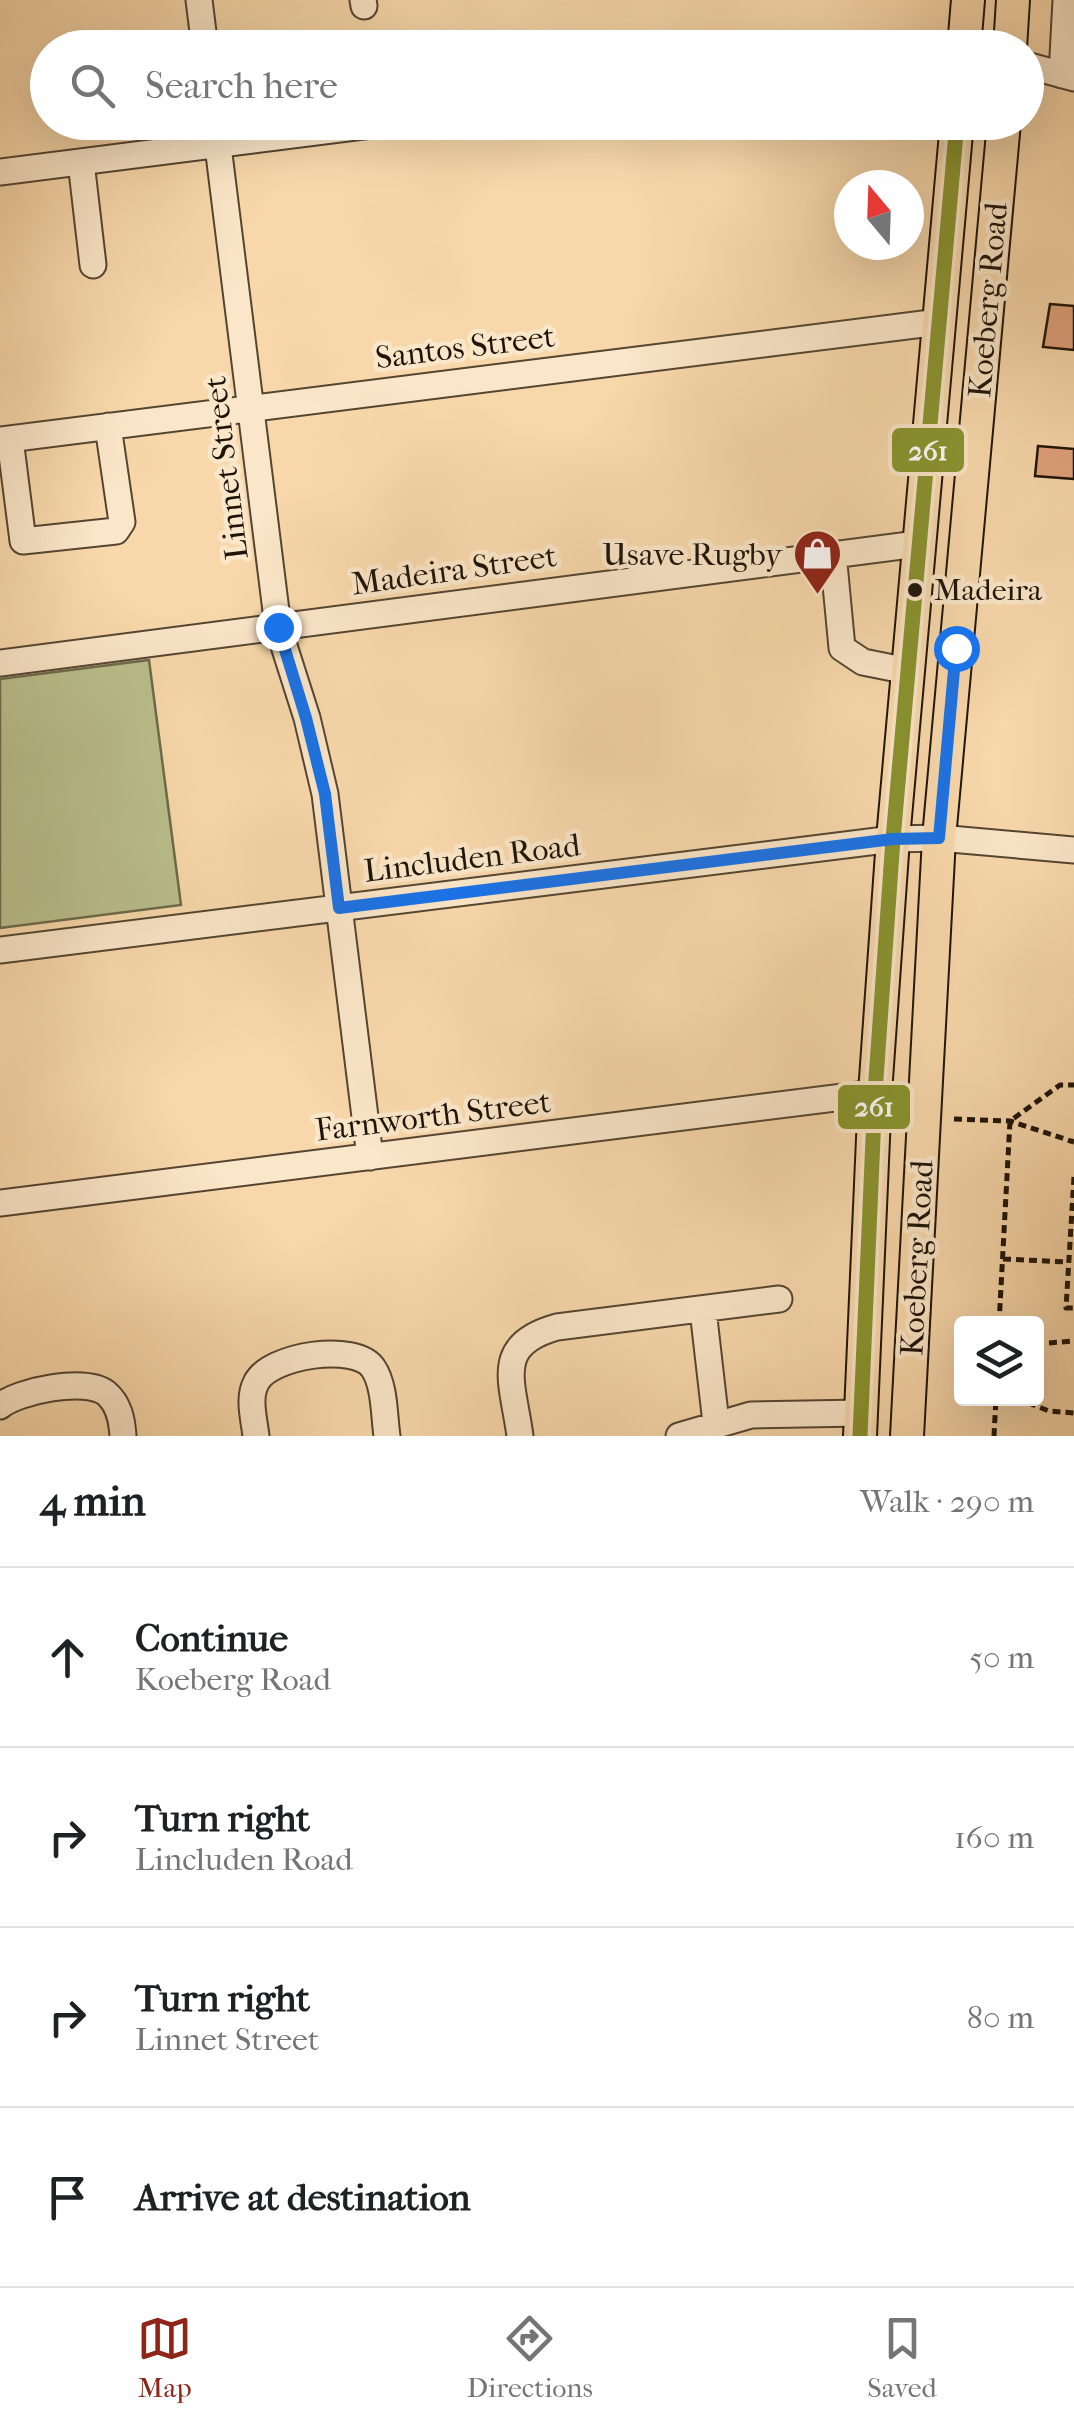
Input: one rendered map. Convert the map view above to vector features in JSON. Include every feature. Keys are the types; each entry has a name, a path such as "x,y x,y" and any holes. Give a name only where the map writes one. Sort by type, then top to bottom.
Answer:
{"main road":[{"path":"966,30 968,0"},
{"path":"1011,30 1013,0"},
{"name":"Koeberg Road","path":"860,1425 875,1094 893,839 955,140"},
{"name":"Koeberg Road","path":"908,1436 939,838 1002,140"}],"street":[{"path":"199,0 203,30"},
{"path":"1066,0 1068,77"},
{"path":"0,172 81,162 184,140"},
{"name":"Linnet Street","path":"218,140 278,627 325,794 370,1157"},
{"path":"81,162 93,265"},
{"name":"Santos Street","path":"5,439 939,322"},
{"path":"5,439 23,541 81,536 121,528 108,426"},
{"name":"Madeira Street","path":"0,662 918,544"},
{"path":"832,553 842,648 863,662 908,671"},
{"name":"Lincluden Road","path":"0,950 893,839 939,838 1074,850"},
{"name":"Farnworth Street","path":"0,1203 875,1094"},
{"path":"520,1436 512,1371 514,1352 522,1341 557,1326 779,1299"},
{"path":"703,1310 716,1423"},
{"path":"256,1436 252,1398 262,1373 286,1360 351,1353 368,1361 378,1378 387,1436"},
{"path":"0,1406 20,1393 94,1388 105,1392 119,1410 124,1436"},
{"path":"679,1436 751,1415 860,1425"}],"path":[{"path":"1010,1121 1060,1086 1074,1084"},
{"path":"954,1119 1010,1121 1074,1142"},
{"path":"999,1316 1010,1121"},
{"path":"1074,1177 1066,1308 1074,1308"},
{"path":"1003,1259 1068,1262"},
{"path":"1044,1343 1074,1340"},
{"path":"994,1436 996,1406"},
{"path":"1037,1406 1074,1413"}],"green space":[{"path":"149,660 181,905 0,928 0,679"}],"building":[{"path":"1050,304 1074,306 1074,350 1043,347"},
{"path":"1038,446 1074,449 1074,479 1035,476"}],"transit line":[{"name":"261","path":"860,1436 875,1093 893,839 955,140"}],"place":[{"name":"Madeira","path":"915,590"},
{"name":"Usave Rugby","path":"817,596"}],"route":[{"path":"278,627 325,794 339,908 893,839 939,838 956,648"}]}
